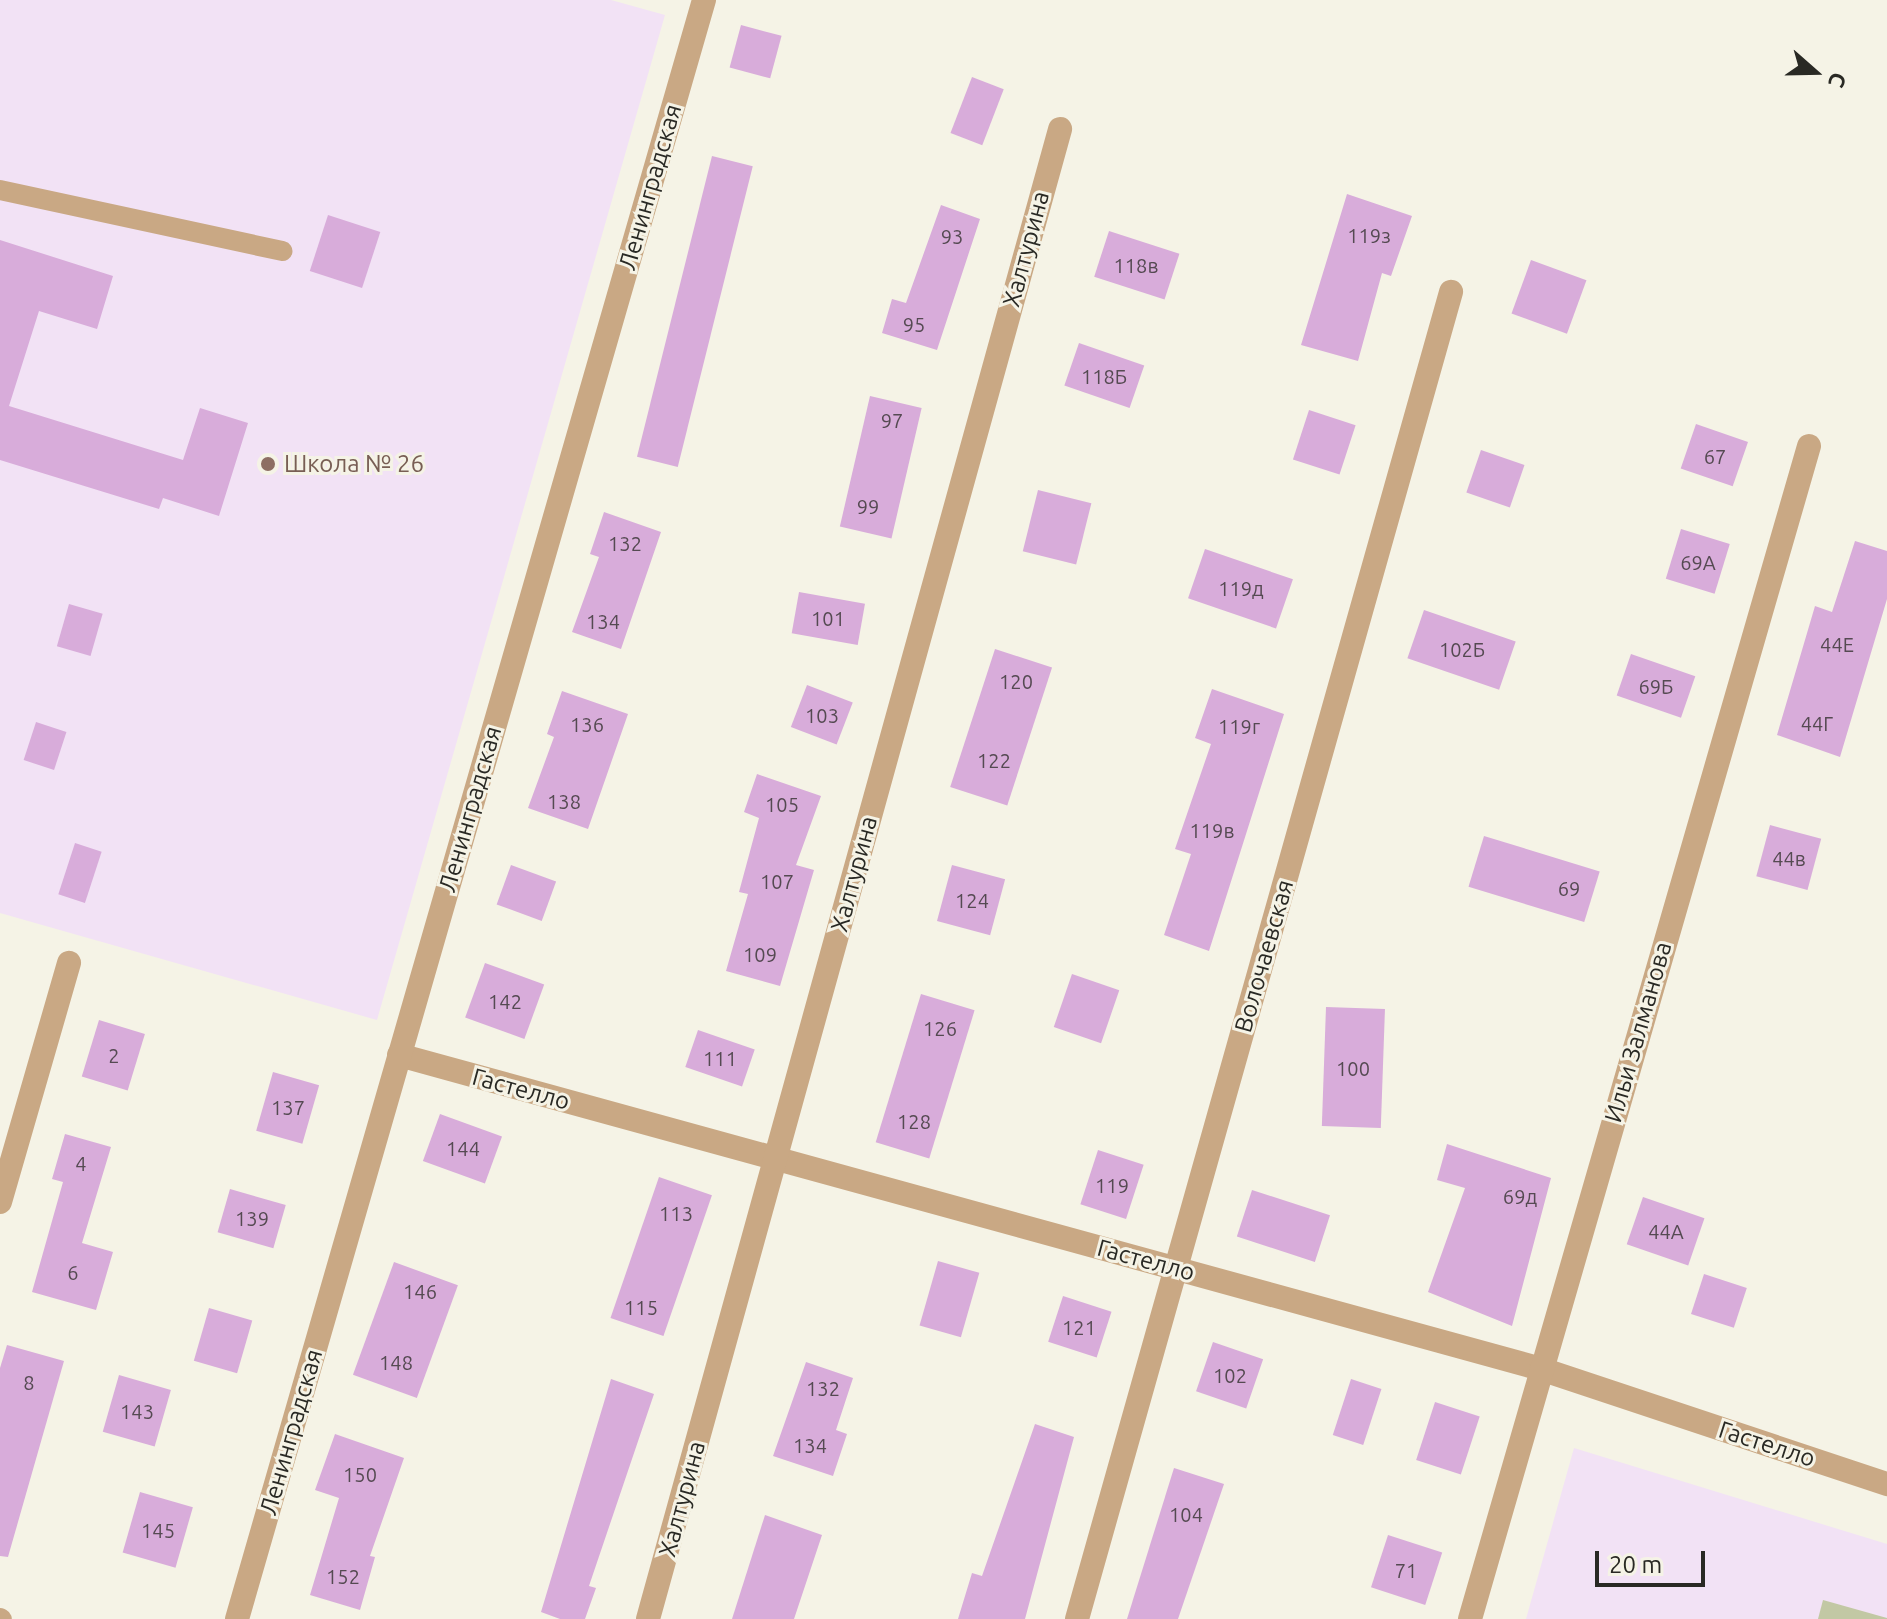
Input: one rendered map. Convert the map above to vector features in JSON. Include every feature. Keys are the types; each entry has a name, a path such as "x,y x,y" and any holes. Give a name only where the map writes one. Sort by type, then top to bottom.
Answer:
{"street":[{"name":"Ленинградская","path":"237,1619 704,0"},
{"name":"Халтурина","path":"648,1619 1060,129"},
{"name":"Волочаевская","path":"1077,1619 1451,292"},
{"name":"Ильи Залманова","path":"1470,1619 1809,446"},
{"path":"0,1202 69,963"},
{"name":"Гастелло","path":"399,1055 1541,1369 1887,1484"}],"lane":[{"path":"0,190 283,251"}],"shaded area":[{"name":"Школа № 26","path":"0,0 611,0 665,15 377,1020 0,913"},
{"path":"1574,1448 1887,1544 1887,1619 1526,1619"}],"green space":[{"path":"1823,1600 1887,1618 1887,1619 1818,1619"}],"building":[{"path":"741,25 782,36 770,78 730,68"},
{"path":"972,77 1004,89 982,145 950,133"},
{"path":"712,156 753,166 678,467 637,457"},
{"path":"1347,194 1412,216 1391,276 1382,273 1358,361 1301,345"},
{"path":"941,205 980,219 937,350 882,333 892,299 906,303"},
{"path":"328,215 380,232 362,288 310,271"},
{"path":"1109,231 1179,254 1165,300 1094,277"},
{"path":"0,240 113,276 97,329 39,311 9,406 183,460 200,408 248,423 219,516 163,498 159,509 0,460"},
{"path":"1531,260 1586,280 1567,334 1512,314"},
{"path":"1079,343 1144,365 1130,408 1064,386"},
{"path":"870,396 922,408 891,538 840,527"},
{"path":"1309,410 1356,425 1340,475 1293,459"},
{"path":"1696,424 1748,442 1733,486 1681,468"},
{"path":"1481,450 1524,465 1510,508 1466,493"},
{"path":"1038,490 1091,503 1076,564 1023,551"},
{"path":"604,512 661,532 621,649 572,632 599,557 590,554"},
{"path":"1681,529 1730,544 1715,594 1666,579"},
{"path":"1855,541 1887,551 1887,599 1840,757 1777,735 1815,606 1832,612"},
{"path":"1205,549 1293,579 1276,628 1188,598"},
{"path":"799,592 865,604 858,645 792,633"},
{"path":"69,604 103,614 91,656 57,646"},
{"path":"1424,610 1516,642 1499,690 1407,658"},
{"path":"995,649 1052,668 1007,805 950,787"},
{"path":"1631,654 1695,676 1681,718 1617,696"},
{"path":"807,685 853,703 837,745 791,727"},
{"path":"1212,689 1284,714 1209,951 1164,935 1191,854 1175,849 1211,744 1195,738"},
{"path":"562,691 628,714 588,829 528,808 554,737 547,734"},
{"path":"36,722 66,732 54,770 24,760"},
{"path":"757,774 821,796 796,865 814,870 780,986 726,971 748,894 739,892 759,818 744,812"},
{"path":"1770,825 1821,839 1807,890 1756,876"},
{"path":"1484,836 1600,871 1584,922 1469,887"},
{"path":"75,843 102,852 85,903 58,894"},
{"path":"511,865 556,881 542,921 497,904"},
{"path":"952,865 1005,879 990,935 937,921"},
{"path":"485,963 544,985 524,1039 465,1018"},
{"path":"1072,974 1119,990 1101,1043 1054,1027"},
{"path":"921,994 975,1010 929,1159 876,1142"},
{"path":"1326,1007 1385,1009 1381,1128 1322,1126"},
{"path":"99,1020 145,1034 128,1090 82,1076"},
{"path":"698,1030 755,1050 742,1086 685,1067"},
{"path":"273,1072 319,1085 302,1144 256,1131"},
{"path":"440,1114 502,1137 485,1184 423,1161"},
{"path":"65,1134 111,1147 82,1243 113,1252 96,1310 32,1292 63,1182 52,1179"},
{"path":"1447,1144 1551,1178 1512,1326 1428,1292 1465,1188 1437,1180"},
{"path":"1098,1150 1144,1165 1126,1219 1080,1204"},
{"path":"659,1177 712,1195 663,1336 610,1318"},
{"path":"230,1189 286,1205 273,1248 218,1232"},
{"path":"1252,1190 1330,1215 1315,1262 1237,1237"},
{"path":"1643,1197 1704,1218 1688,1265 1627,1244"},
{"path":"938,1261 979,1273 961,1337 920,1325"},
{"path":"394,1262 458,1285 417,1398 353,1375"},
{"path":"1704,1274 1747,1288 1734,1328 1691,1314"},
{"path":"1063,1296 1112,1312 1097,1357 1048,1342"},
{"path":"209,1308 252,1320 237,1373 194,1361"},
{"path":"1213,1342 1263,1359 1246,1408 1196,1391"},
{"path":"7,1345 64,1361 8,1557 0,1556 0,1368"},
{"path":"806,1362 853,1378 836,1430 847,1434 833,1476 773,1456"},
{"path":"119,1375 171,1390 155,1447 103,1432"},
{"path":"611,1379 654,1394 589,1586 596,1588 585,1619 560,1619 541,1612"},
{"path":"1351,1379 1381,1389 1363,1445 1333,1435"},
{"path":"1435,1402 1480,1417 1461,1475 1416,1460"},
{"path":"1035,1424 1074,1437 1025,1619 958,1619 972,1573 982,1576"},
{"path":"335,1434 404,1458 370,1556 375,1557 360,1610 310,1595 339,1498 315,1490"},
{"path":"1174,1468 1224,1484 1178,1619 1127,1619"},
{"path":"140,1492 193,1507 176,1568 123,1553"},
{"path":"765,1515 822,1535 794,1619 732,1619"},
{"path":"1388,1535 1442,1553 1425,1605 1371,1587"}],"place":[{"name":"Школа № 26","path":"268,464"}]}
